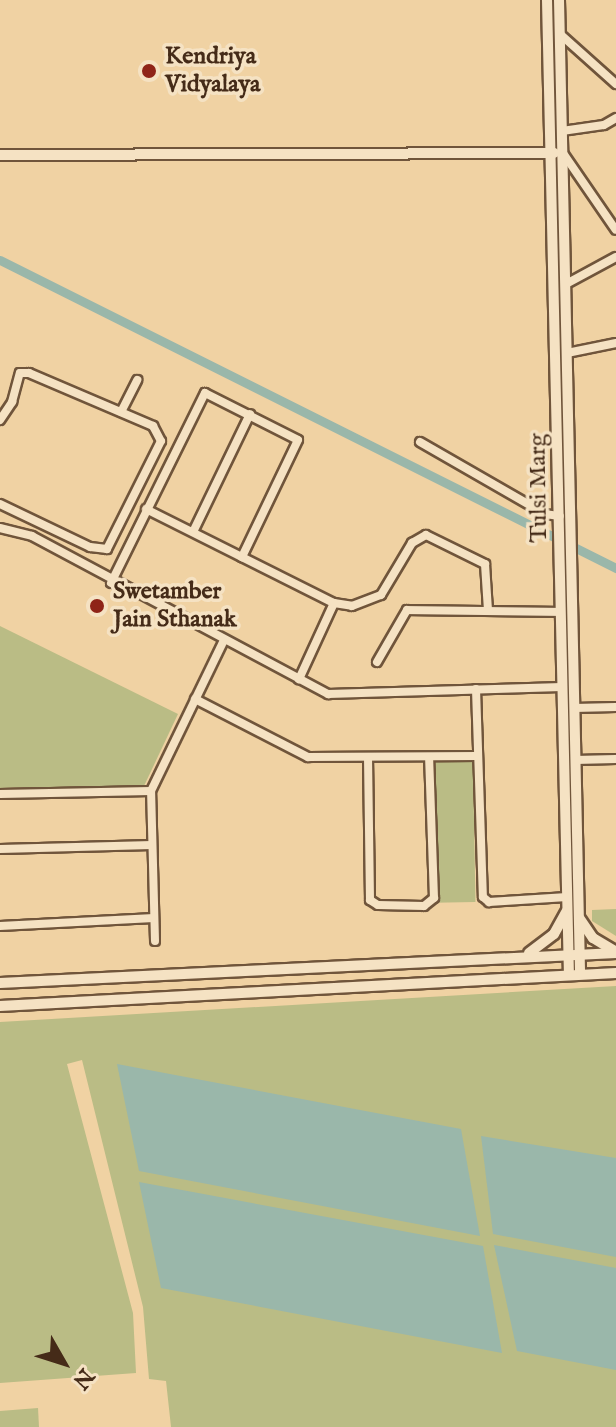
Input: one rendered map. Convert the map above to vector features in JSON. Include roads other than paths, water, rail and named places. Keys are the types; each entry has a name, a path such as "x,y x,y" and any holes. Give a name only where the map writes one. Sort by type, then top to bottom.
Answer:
{"street":[{"name":"Tulsi Marg","path":"547,0 564,521 571,561 579,917 574,974"},
{"name":"Tulsi Marg","path":"559,0 567,353 564,521 560,556 562,687 567,911 574,953"},
{"path":"560,34 616,84"},
{"path":"562,131 604,125 616,118"},
{"path":"0,155 563,153 616,230"},
{"path":"566,284 616,257"},
{"path":"567,353 616,343"},
{"path":"0,420 12,402 20,373 29,373 153,426 161,441 113,546 90,547 0,504"},
{"path":"121,412 137,380"},
{"path":"111,583 205,393 298,440 242,557"},
{"path":"193,532 250,414"},
{"path":"420,442 545,514 564,521"},
{"path":"146,509 334,603 352,606 381,595 412,543 426,535 485,564 488,610"},
{"path":"30,536 37,521"},
{"path":"0,528 30,536 111,583 299,679 342,696 562,687"},
{"path":"299,679 334,603"},
{"path":"377,662 407,610 561,612"},
{"path":"155,941 151,791 224,640"},
{"path":"476,689 483,897 489,902 567,897"},
{"path":"195,699 308,757 478,756"},
{"path":"574,708 616,707"},
{"path":"368,757 370,900 378,905 424,906 434,898 429,758"},
{"path":"575,760 616,759"},
{"path":"0,794 151,791"},
{"path":"0,849 152,845"},
{"path":"524,956 542,947 567,911"},
{"path":"579,917 593,938 616,953"},
{"path":"0,926 154,918"},
{"path":"0,983 616,953"},
{"path":"0,1006 616,973"}],"waterway":[{"path":"0,260 616,568"}],"place":[{"name":"Kendriya Vidyalaya","path":"149,71"},
{"name":"Swetamber Jain Sthanak","path":"97,606"}]}
